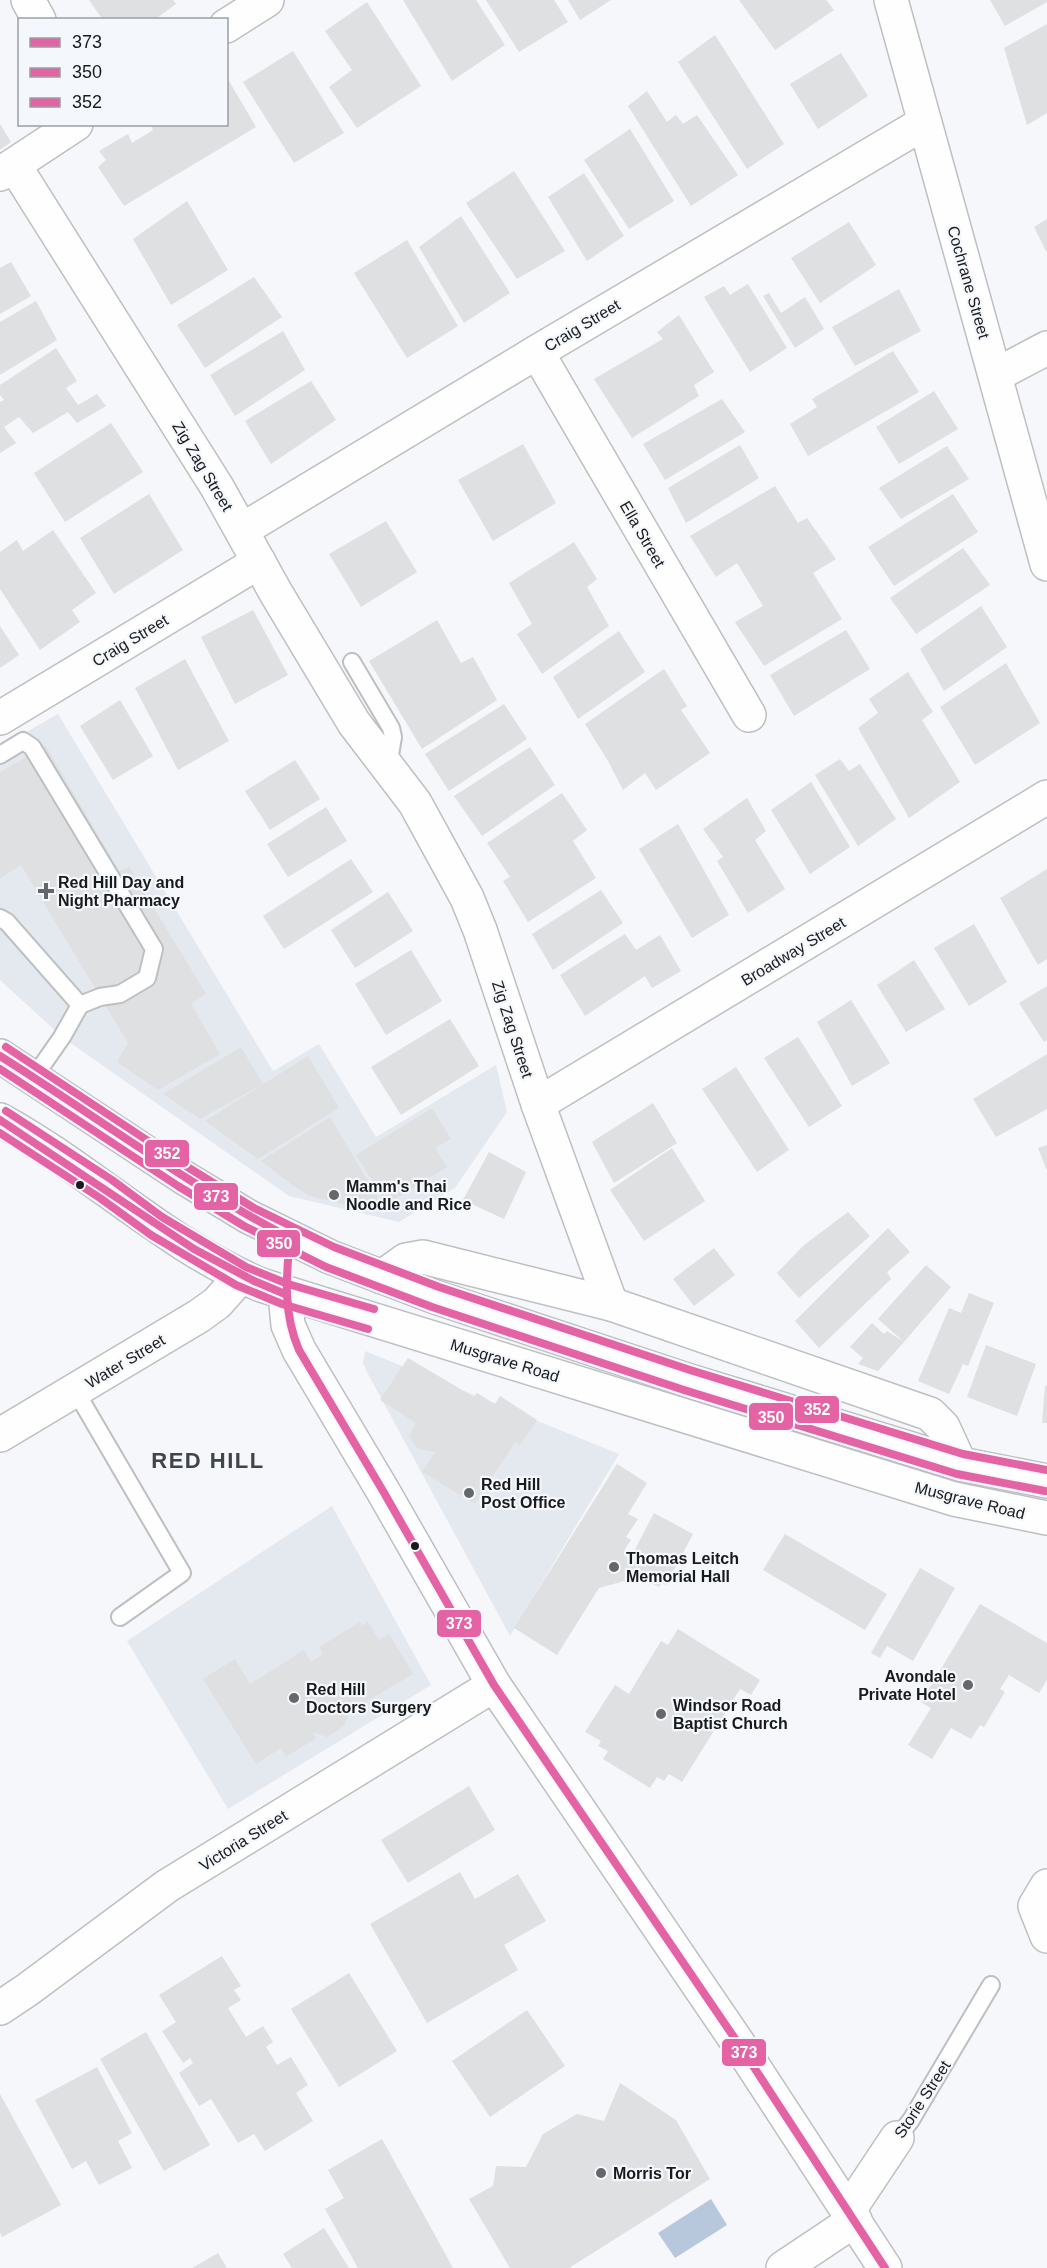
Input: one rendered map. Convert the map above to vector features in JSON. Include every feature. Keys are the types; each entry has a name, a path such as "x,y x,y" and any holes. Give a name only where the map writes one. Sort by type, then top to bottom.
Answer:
{"street":[{"path":"228,25 267,0"},
{"name":"Cochrane Street","path":"891,0 1047,564"},
{"name":"Craig Street","path":"242,530 924,123"},
{"path":"7,170 73,126"},
{"name":"Zig Zag Street","path":"7,170 217,487 354,723 415,803 467,898 480,930 538,1104 611,1304"},
{"path":"996,375 1047,348"},
{"name":"Ella Street","path":"537,352 749,715"},
{"name":"Craig Street","path":"0,718 259,562"},
{"name":"Broadway Street","path":"538,1104 1047,797"},
{"name":"Musgrave Road","path":"0,1056 183,1177 249,1217 290,1238 382,1277 435,1297 687,1380 960,1464 1047,1481"},
{"name":"Musgrave Road","path":"0,1120 106,1189 156,1226 242,1276 285,1294 954,1499 1047,1518"},
{"path":"290,1238 285,1294 288,1325 299,1350 384,1491 494,1685 852,2215 876,2265"},
{"name":"Musgrave Road","path":"382,1277 406,1260 423,1257 611,1304 930,1414 943,1426 960,1464"},
{"name":"Water Street","path":"0,1435 199,1316 217,1303 242,1276"},
{"name":"Victoria Street","path":"0,2008 167,1886 494,1685"},
{"name":"Storie Street","path":"852,2215 897,2138"},
{"path":"783,2268 852,2215"}],"lane":[{"path":"352,662 391,728 393,737 388,768"},
{"path":"0,755 23,741 32,747 154,949 147,978 120,994 100,997 80,1005 62,1037 34,1077"},
{"path":"0,918 8,922 80,1005"},
{"path":"75,1390 182,1573 120,1617"},
{"name":"Storie Street","path":"897,2138 911,2120 992,1985"}],"shaded area":[{"path":"58,714 273,1071 319,1044 376,1137 496,1065 507,1112 455,1188 399,1222 289,1196 62,1037 0,980 0,747"},
{"path":"365,1351 619,1454 510,1636 368,1374 363,1363"},
{"path":"332,1506 431,1685 228,1809 127,1641"}],"water":[{"path":"711,2199 727,2225 675,2258 658,2233"}],"building":[{"path":"89,0 173,0 176,4 157,18 102,18"},
{"path":"403,0 476,0 505,45 452,81"},
{"path":"486,0 554,0 568,22 519,52"},
{"path":"568,0 611,0 580,20"},
{"path":"739,0 826,0 834,10 775,50"},
{"path":"990,0 1047,0 1047,2 1005,26"},
{"path":"367,2 421,86 357,128 329,87 352,70 325,31"},
{"path":"1047,24 1047,113 1027,125 1004,48"},
{"path":"715,35 784,144 747,169 678,62"},
{"path":"293,51 344,133 294,163 243,82"},
{"path":"841,53 868,96 818,129 790,84"},
{"path":"228,82 256,127 124,206 98,167 106,160 99,151 128,134 132,143 153,130 151,126 228,126"},
{"path":"647,91 667,122 676,115 683,124 697,115 738,175 691,206 628,106"},
{"path":"0,124 11,142 0,150"},
{"path":"630,129 674,201 629,229 584,160"},
{"path":"514,171 565,251 517,279 466,203"},
{"path":"584,173 624,236 587,261 548,197"},
{"path":"187,201 228,270 171,305 133,239"},
{"path":"461,216 510,293 464,323 419,247"},
{"path":"1047,219 1047,253 1034,227"},
{"path":"849,222 876,265 820,303 791,258"},
{"path":"407,240 458,326 407,358 354,273"},
{"path":"11,262 31,296 0,314 0,268"},
{"path":"254,277 282,317 205,368 177,325"},
{"path":"748,284 787,348 750,372 704,297 724,286 730,295"},
{"path":"899,289 921,331 855,366 832,327"},
{"path":"769,293 781,313 805,297 824,329 795,348 763,296"},
{"path":"36,301 57,340 0,375 0,322"},
{"path":"679,315 714,372 694,385 699,396 632,438 594,379 663,339 657,332"},
{"path":"283,331 305,370 235,416 210,375"},
{"path":"56,348 77,381 66,388 78,405 97,394 106,406 77,423 68,412 33,433 19,417 4,427 16,443 0,453 0,402 4,400 0,395 0,385"},
{"path":"893,351 919,392 808,456 790,424 817,407 812,399"},
{"path":"311,381 336,420 271,464 245,421"},
{"path":"934,391 958,429 899,464 876,427"},
{"path":"722,399 745,432 665,480 643,444"},
{"path":"111,423 143,472 65,522 34,473"},
{"path":"523,444 556,503 493,541 458,480"},
{"path":"740,445 759,478 686,523 668,488"},
{"path":"947,446 969,479 901,519 879,488"},
{"path":"775,486 798,523 807,518 836,559 813,573 842,619 764,666 735,622 763,606 737,563 716,577 690,536"},
{"path":"149,494 183,550 114,594 80,538"},
{"path":"953,494 978,532 894,586 868,547"},
{"path":"386,521 417,572 361,607 329,554"},
{"path":"53,530 96,593 72,610 80,622 40,650 0,589 0,552 17,540 23,551"},
{"path":"574,542 597,579 587,587 609,626 542,674 517,634 532,624 509,583"},
{"path":"963,548 990,585 916,634 890,598"},
{"path":"981,606 1007,647 944,691 920,649"},
{"path":"253,610 288,675 235,704 201,637"},
{"path":"437,620 461,663 473,657 497,700 422,749 369,661"},
{"path":"0,626 19,655 0,668"},
{"path":"846,630 870,669 794,716 770,675"},
{"path":"619,631 645,672 578,719 553,677"},
{"path":"185,659 229,741 178,770 135,688"},
{"path":"1006,663 1040,723 975,765 940,707"},
{"path":"664,669 687,706 681,710 710,753 656,790 645,773 623,790 585,724"},
{"path":"908,672 933,712 922,720 960,782 909,818 858,728 878,713 869,699"},
{"path":"120,700 153,756 113,780 80,726"},
{"path":"504,704 527,739 449,791 425,754"},
{"path":"46,746 119,871 129,867 206,994 191,1004 220,1054 158,1090 117,1062 128,1043 21,865 0,878 0,772"},
{"path":"530,747 555,785 482,836 454,796"},
{"path":"840,759 849,771 860,764 896,819 858,846 815,775"},
{"path":"295,760 320,799 270,830 245,791"},
{"path":"811,782 850,847 810,874 771,810"},
{"path":"562,793 587,830 573,841 596,878 528,922 503,881 510,877 487,843"},
{"path":"747,798 766,831 755,840 785,889 748,913 717,861 723,857 703,829"},
{"path":"326,807 347,841 288,877 267,844"},
{"path":"678,824 729,915 692,938 639,849"},
{"path":"351,859 373,892 284,949 263,916"},
{"path":"1047,869 1047,959 1038,965 1000,898"},
{"path":"601,890 623,923 553,970 532,934"},
{"path":"388,892 413,931 355,968 331,930"},
{"path":"974,924 1007,982 969,1006 934,948"},
{"path":"625,934 636,950 660,935 681,971 652,988 645,976 585,1016 560,975"},
{"path":"411,950 442,1001 386,1035 355,984"},
{"path":"914,960 945,1009 906,1032 877,985"},
{"path":"1047,986 1047,1040 1044,1042 1019,1003"},
{"path":"851,1000 890,1063 852,1086 817,1022"},
{"path":"450,1019 479,1066 401,1115 371,1067"},
{"path":"798,1037 842,1106 809,1127 764,1058"},
{"path":"241,1047 263,1084 200,1119 163,1094"},
{"path":"1047,1054 1047,1109 996,1137 973,1099"},
{"path":"308,1056 339,1108 258,1159 205,1121"},
{"path":"736,1067 789,1150 757,1172 702,1089"},
{"path":"653,1103 677,1143 614,1183 592,1142"},
{"path":"432,1108 451,1139 435,1148 447,1167 387,1204 356,1155"},
{"path":"330,1117 378,1198 370,1210 309,1196 261,1161"},
{"path":"1047,1145 1047,1171 1038,1148"},
{"path":"672,1148 705,1201 644,1241 610,1190"},
{"path":"489,1152 526,1172 504,1219 463,1200"},
{"path":"848,1212 870,1236 799,1298 777,1273 804,1245"},
{"path":"888,1228 910,1252 887,1272 891,1279 819,1348 795,1321"},
{"path":"714,1248 735,1275 694,1306 673,1279"},
{"path":"926,1265 951,1287 904,1342 878,1319"},
{"path":"969,1293 994,1303 968,1366 963,1364 949,1394 918,1381 949,1308 961,1313"},
{"path":"872,1323 884,1334 887,1331 904,1342 878,1371 858,1364 863,1358 850,1347"},
{"path":"986,1345 1036,1364 1017,1416 967,1397"},
{"path":"408,1358 474,1397 477,1393 495,1404 500,1396 537,1420 520,1445 515,1442 475,1504 422,1472 435,1452 418,1449 409,1436 416,1423 380,1400"},
{"path":"1045,1386 1047,1386 1047,1423 1042,1423"},
{"name":"Thomas Leitch Memorial Hall","path":"617,1464 647,1483 628,1514 638,1519 626,1537 631,1540 625,1549 626,1557 631,1557 654,1513 693,1534 666,1585 662,1583 659,1587 639,1577 599,1588 557,1655 514,1628"},
{"path":"785,1534 887,1594 865,1630 763,1570"},
{"path":"920,1568 955,1588 913,1661 887,1646 880,1658 871,1653"},
{"name":"Avondale Private Hotel","path":"980,1604 1047,1643 1047,1680 1039,1693 1009,1675 1000,1689 1005,1692 984,1727 980,1725 971,1739 951,1728 932,1759 908,1745 931,1708 921,1702"},
{"name":"Red Hill Doctors Surgery","path":"360,1622 362,1626 368,1622 379,1640 389,1634 413,1674 349,1712 344,1726 327,1737 313,1732 316,1738 286,1757 281,1748 256,1764 203,1679 235,1659 250,1684 304,1650 311,1662 323,1654 319,1647"},
{"name":"Windsor Road Baptist Church","path":"678,1629 760,1680 751,1695 740,1689 682,1782 669,1774 664,1781 657,1777 650,1788 603,1759 608,1751 598,1746 601,1741 585,1732 615,1685 629,1694 661,1641 668,1645"},
{"path":"469,1786 495,1830 408,1883 381,1840"},
{"path":"460,1872 475,1899 518,1874 546,1921 504,1945 518,1970 427,2023 370,1924"},
{"path":"222,1956 241,1986 234,1990 241,2000 228,2008 246,2037 263,2026 273,2042 266,2047 277,2065 291,2057 308,2085 296,2093 313,2121 265,2151 254,2134 238,2143 211,2099 199,2106 179,2073 193,2063 190,2058 183,2063 162,2031 176,2022 159,1995"},
{"path":"349,1973 397,2051 339,2087 291,2009"},
{"path":"527,2010 565,2066 490,2117 452,2061"},
{"path":"146,2032 210,2145 164,2171 100,2059"},
{"path":"97,2067 132,2133 118,2141 132,2168 99,2185 86,2161 72,2169 35,2100"},
{"name":"Morris Tor","path":"620,2083 676,2120 710,2179 569,2268 510,2268 469,2199 493,2186 496,2166 526,2167 543,2134 577,2114 604,2121"},
{"path":"0,2094 61,2205 2,2237 0,2232"},
{"path":"382,2139 453,2268 358,2268 325,2209 344,2198 328,2170"},
{"path":"324,2228 349,2268 292,2268 283,2254"},
{"path":"218,2253 227,2268 192,2268"}],"transit line":[{"name":"352","path":"6,1047 189,1168 254,1208 334,1247 439,1287 690,1370 963,1454 1047,1470"},
{"name":"373","path":"0,1056 215,1196 290,1238 288,1309 299,1350 494,1685 742,2049 885,2268"},
{"name":"350","path":"0,1069 178,1186 244,1226 326,1267 432,1307 684,1390 957,1474 1045,1491"},
{"name":"352","path":"6,1111 112,1180 162,1217 246,1267 288,1284 374,1309"},
{"name":"373","path":"0,1120 194,1249 254,1281 285,1294"},
{"name":"350","path":"0,1133 100,1198 151,1235 236,1285 282,1304 368,1329"}],"place":[{"name":"Red Hill Day and Night Pharmacy","path":"46,891"},
{"name":"Mamm's Thai Noodle and Rice","path":"334,1195"},
{"name":"Red Hill Post Office","path":"469,1493"},
{"name":"Thomas Leitch Memorial Hall","path":"614,1567"},
{"name":"Avondale Private Hotel","path":"968,1685"},
{"name":"Red Hill Doctors Surgery","path":"294,1698"},
{"name":"Windsor Road Baptist Church","path":"661,1714"},
{"name":"Morris Tor","path":"601,2173"}],"district":[{"name":"RED HILL","path":"208,1460"}]}
